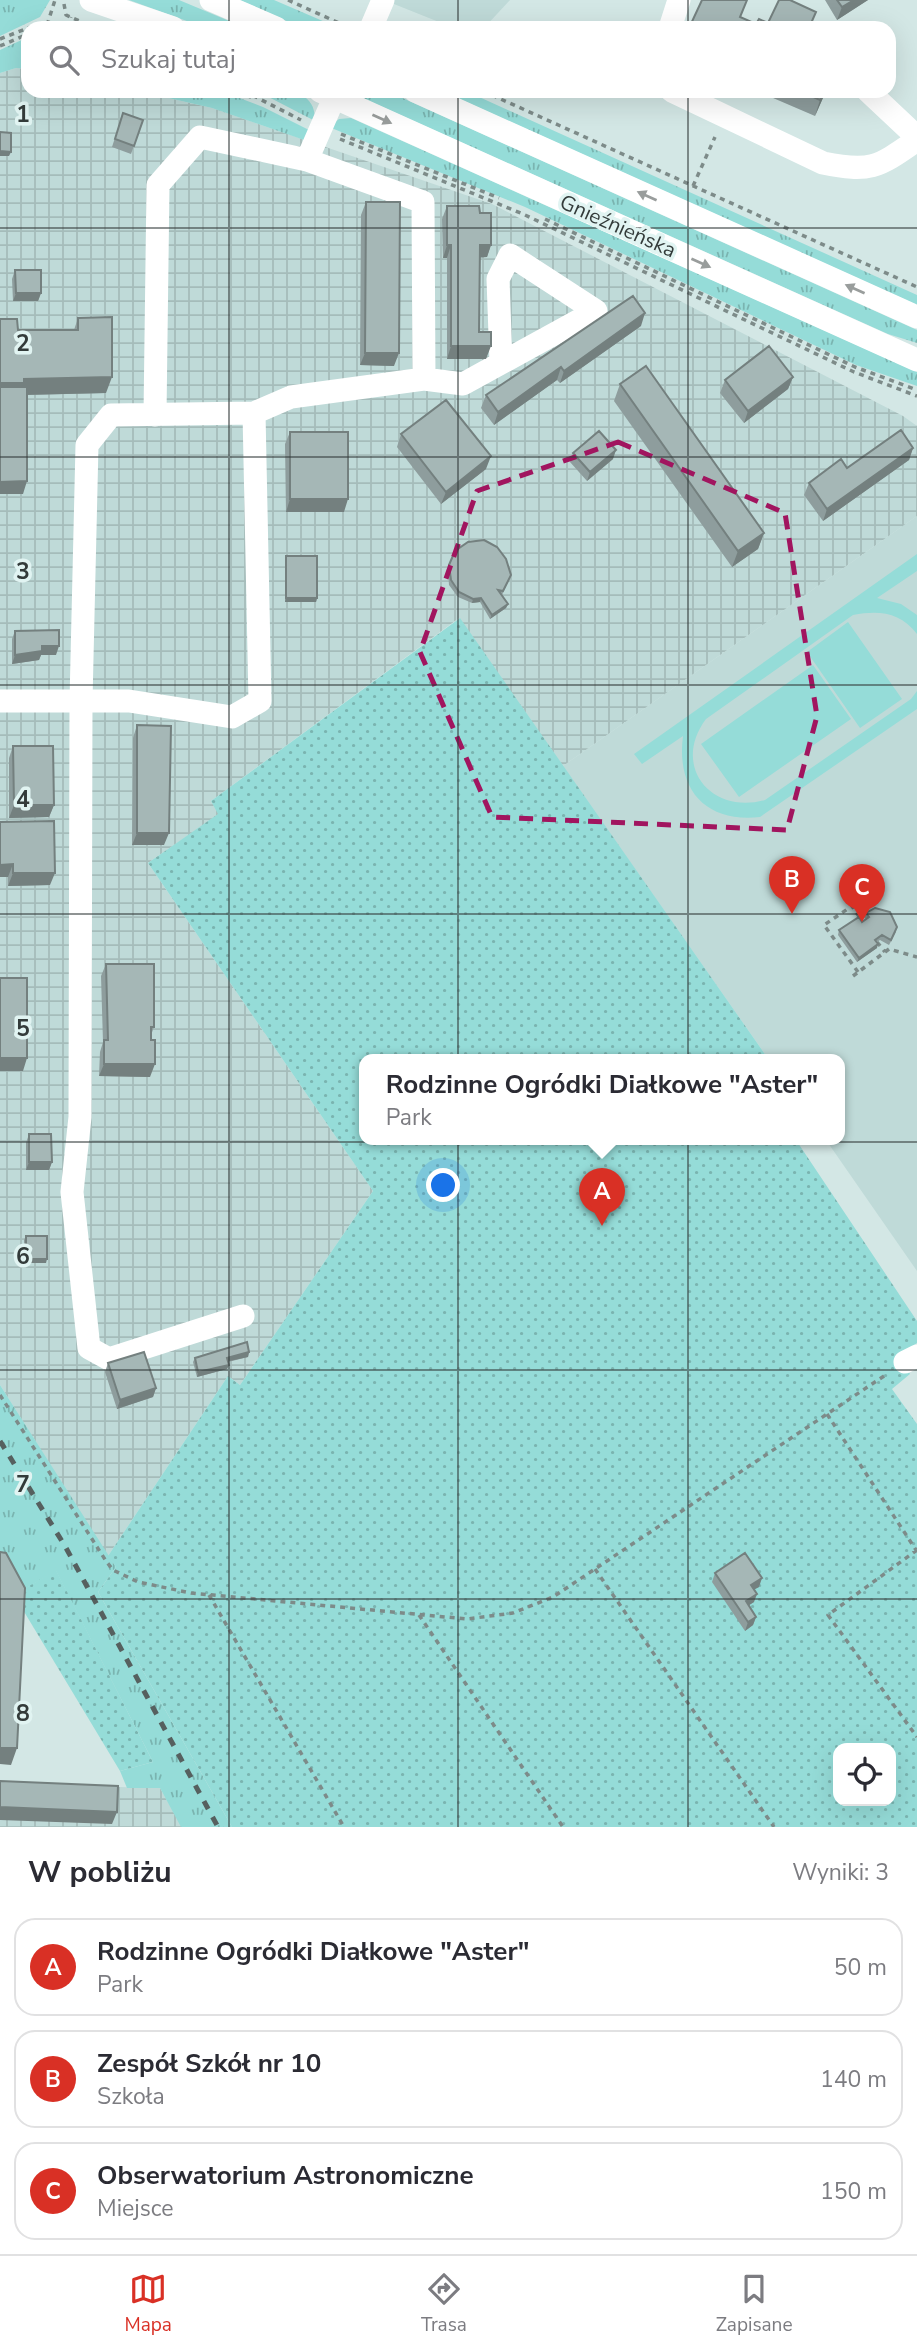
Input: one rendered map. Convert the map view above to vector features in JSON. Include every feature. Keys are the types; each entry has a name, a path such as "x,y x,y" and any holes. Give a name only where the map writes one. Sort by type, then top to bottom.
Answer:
{"street":[{"path":"91,0 152,21"},
{"path":"211,0 260,21"},
{"path":"374,21 383,0"},
{"path":"672,21 679,0"},
{"path":"307,160 326,98"},
{"name":"Gnieźnieńska","path":"336,98 917,360"},
{"name":"Gnieźnieńska","path":"431,98 917,317"},
{"path":"686,98 823,163 869,169 890,160 917,138 875,98"},
{"path":"155,415 158,186 200,137 307,160 423,202 424,379"},
{"path":"243,1316 109,1359 89,1348 72,1192 80,1117 81,701 87,444 111,415 254,413 291,397 424,379 463,384 596,311 510,255 498,279 501,363"},
{"path":"0,701 129,701 232,717 260,701 254,413"}],"path":[{"path":"48,21 55,0"},
{"path":"288,0 334,21"},
{"path":"69,21 71,17"},
{"path":"0,39 21,30"},
{"path":"0,46 21,37"},
{"path":"256,98 302,121"},
{"path":"498,98 917,287"},
{"path":"693,186 724,117"},
{"path":"917,390 844,362 525,209 338,136 523,214 854,372 917,396"},
{"path":"864,924 852,906 824,925 856,974 889,949 917,957"},
{"path":"877,942 885,953"},
{"path":"0,1395 113,1570 138,1582 209,1595 467,1619 513,1613 553,1597 911,1359"},
{"path":"827,1414 917,1550 828,1615 917,1737"},
{"path":"595,1569 774,1827"},
{"path":"209,1595 344,1827"},
{"path":"419,1615 563,1827"}],"highlighted area":[{"path":"618,442 785,513 817,716 787,830 492,817 420,652 477,491"}],"shaded area":[{"path":"510,0 490,21 436,21 389,2"},
{"path":"21,68 21,98 168,98 212,108 492,204 903,416 917,426 917,516 563,766 459,618 211,801 219,814 148,863 373,1191 240,1385 228,1376 108,1556 0,1385 0,73"},
{"path":"917,516 917,1271 829,1145 845,1145 845,1054 765,1054 563,766"},
{"path":"0,1784 160,1788 182,1827 0,1827"}],"green space":[{"path":"0,0 50,0 40,17 32,21 21,21 21,26 0,36"},
{"path":"129,0 179,0 229,21 187,21"},
{"path":"240,0 274,0 323,21 286,21"},
{"path":"21,40 21,68 0,73 0,50"},
{"path":"168,98 239,98 311,131 307,141 212,108"},
{"path":"271,98 305,98 314,110 315,121"},
{"path":"363,98 403,98 917,330 917,343 888,334"},
{"path":"458,98 481,98 917,295 917,305"},
{"path":"351,118 917,372 917,386 856,365 525,207 329,127 339,119"},
{"path":"917,554 917,571 877,598 901,604 917,615 917,634 903,621 888,614 853,615 706,719 696,737 693,754 695,769 702,783 713,793 728,800 746,803 765,800 911,699 917,691 917,709 760,817 724,814 698,799 684,772 683,736 642,764 634,754"},
{"path":"460,618 765,1054 359,1054 359,1145 799,1145 917,1321 917,1343 900,1355 910,1374 892,1389 917,1424 917,1827 232,1827 98,1592 116,1567 108,1556 228,1376 240,1385 373,1191 148,863 218,814 211,801"},
{"path":"848,622 902,699 860,728 807,652"},
{"path":"813,665 851,719 739,797 701,744"},
{"path":"0,1385 116,1567 98,1592 232,1827 181,1827 160,1788 127,1788 120,1771 153,1762 56,1571 14,1595 0,1569"},
{"path":"56,1570 153,1762 120,1771 14,1595"}],"building":[{"path":"702,0 747,0 740,17 749,21 692,21"},
{"path":"779,0 790,0 816,12 812,21 769,21"},
{"path":"837,0 854,0 842,7"},
{"path":"123,113 143,120 134,146 115,139"},
{"path":"0,132 11,133 11,152 0,151"},
{"path":"366,202 400,202 399,353 365,353"},
{"path":"447,206 479,206 480,213 491,213 491,245 480,245 479,332 491,332 491,346 451,346 451,245 447,245"},
{"path":"15,270 41,270 41,293 16,293"},
{"path":"633,296 645,313 564,371 561,367 498,412 486,395"},
{"path":"112,317 112,377 24,379 24,383 0,383 0,319 17,319 18,330 78,330 78,318"},
{"path":"769,346 793,377 748,411 725,380"},
{"path":"646,366 764,533 738,551 620,384"},
{"path":"0,387 27,387 27,481 0,482"},
{"path":"446,400 491,456 446,492 401,434"},
{"path":"901,430 913,448 827,509 809,483 841,459 847,468"},
{"path":"599,431 616,450 590,472 573,453"},
{"path":"290,432 348,432 348,499 290,499"},
{"path":"484,540 497,547 506,559 511,575 503,591 498,590 508,604 492,615 481,598 473,599 459,592 451,580 449,565 455,551 468,542"},
{"path":"286,556 317,556 317,598 286,598"},
{"path":"59,630 59,646 42,646 42,651 15,655 15,631"},
{"path":"137,725 171,726 169,833 137,833"},
{"path":"13,746 53,746 54,805 14,805"},
{"path":"54,821 55,873 13,873 13,864 0,865 0,822"},
{"path":"875,908 890,912 897,927 891,940 882,935 875,940 878,944 859,958 839,930 859,917 862,922 869,917 866,913"},
{"path":"106,964 154,964 154,1027 151,1027 151,1040 155,1040 155,1064 104,1064 104,1040 108,1040"},
{"path":"0,978 27,978 27,1058 0,1058"},
{"path":"29,1134 51,1134 52,1162 29,1162"},
{"path":"26,1236 47,1236 47,1259 26,1259"},
{"path":"247,1342 249,1352 227,1358 229,1365 198,1372 195,1358"},
{"path":"144,1352 156,1388 120,1400 108,1363"},
{"path":"0,1552 6,1553 25,1588 17,1748 0,1748"},
{"path":"745,1553 762,1578 751,1585 757,1594 746,1601 756,1617 748,1622 715,1573"},
{"path":"0,1781 118,1786 117,1812 0,1807"}],"railway":[{"path":"0,1441 65,1546 218,1827"}],"place":[{"name":"Zespół Szkół nr 10","path":"792,914"},
{"name":"Obserwatorium Astronomiczne","path":"862,922"},
{"name":"Rodzinne Ogródki Diałkowe \"Aster\"","path":"602,1226"}]}
